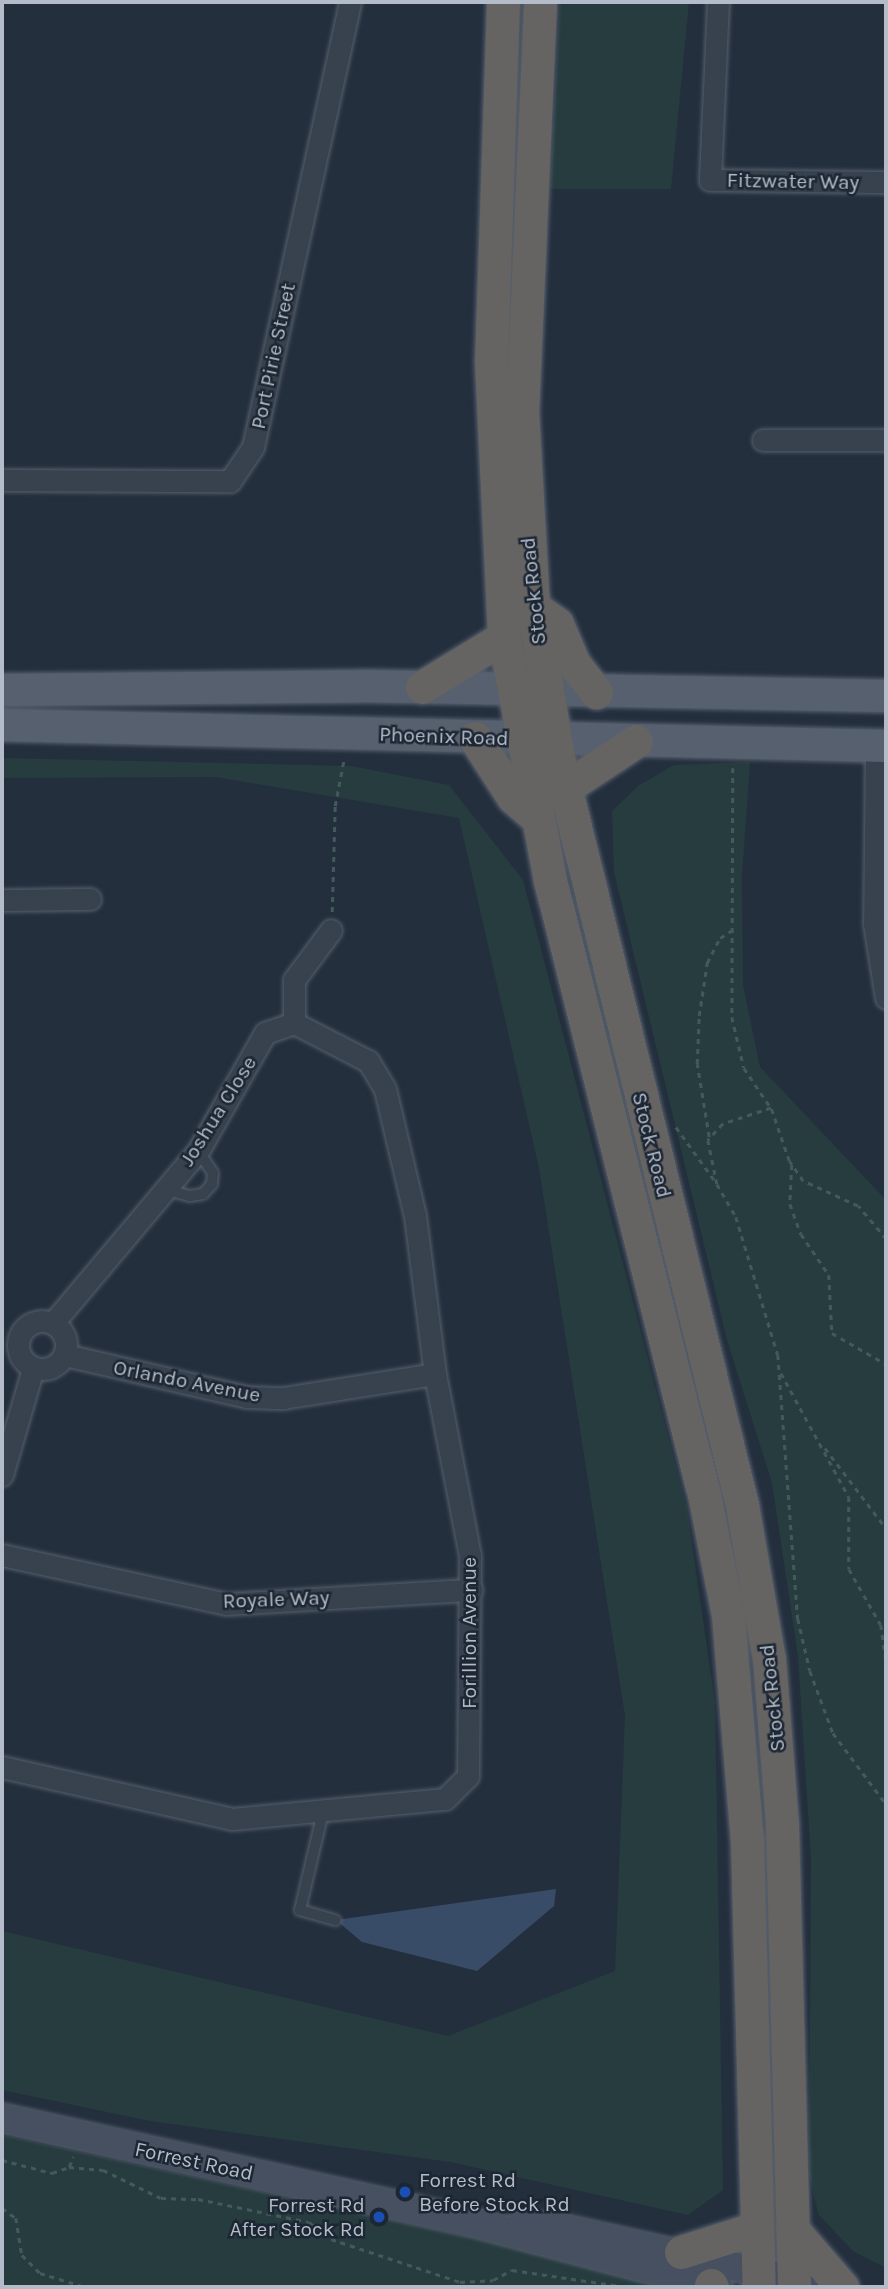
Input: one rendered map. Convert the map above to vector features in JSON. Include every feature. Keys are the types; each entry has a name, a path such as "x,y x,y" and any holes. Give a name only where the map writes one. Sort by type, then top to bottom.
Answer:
{"highway":[{"name":"Stock Road","path":"503,2 491,361 504,637 511,689 536,816 705,1499 728,1615 746,1814 758,2279"},
{"name":"Stock Road","path":"540,2 522,410 533,607 545,691 565,788 739,1492 765,1634 782,1825 794,2283"},
{"path":"533,607 557,624 574,664 596,692"},
{"path":"422,687 504,637"},
{"path":"475,738 513,797 536,816"},
{"path":"565,788 636,741"},
{"path":"681,2252 756,2228"},
{"path":"792,2230 842,2287"}],"main road":[{"path":"2,690 422,687 886,696"},
{"name":"Phoenix Road","path":"2,726 184,726 475,738 881,746"},
{"name":"Forrest Road","path":"2,2118 468,2221 714,2287"},
{"name":"Forrest Road","path":"468,2221 560,2228 681,2252 758,2279 826,2287"}],"street":[{"name":"Port Pirie Street","path":"2,480 230,481 253,447 350,2"},
{"name":"Fitzwater Way","path":"718,2 710,180 886,182"},
{"path":"763,440 886,440"},
{"path":"881,746 874,923 886,998"},
{"path":"2,900 90,899"},
{"path":"293,1023 294,980 331,930"},
{"name":"Joshua Close","path":"53,1323 198,1151 265,1033 293,1023"},
{"name":"Forillion Avenue","path":"2,1767 232,1819 445,1799 468,1776 472,1590 435,1374 415,1216 385,1089 368,1061 293,1023"},
{"path":"36,1321 53,1323 63,1332 65,1355 47,1369 33,1368 22,1359 10,1337 36,1321"},
{"name":"Orlando Avenue","path":"65,1355 247,1397 283,1398 435,1374"},
{"path":"2,1475 33,1368"},
{"name":"Royale Way","path":"2,1555 226,1604 472,1590"}],"lane":[{"path":"167,1190 190,1196 203,1194 212,1184 213,1173 198,1151"},
{"path":"323,1812 300,1910 336,1920"}],"path":[{"path":"331,930 335,806 344,759"},
{"path":"733,764 732,1017 744,1068 771,1108 792,1165 817,1192 858,1206 886,1239"},
{"path":"717,1184 697,1064 699,1016 707,963 720,939 734,929"},
{"path":"708,1140 723,1124 771,1108"},
{"path":"674,1125 717,1184 736,1217 779,1370 798,1619 810,1671 833,1733 886,1804"},
{"path":"792,1165 790,1204 801,1234 828,1275 832,1333 886,1364"},
{"path":"779,1370 825,1448 849,1497 852,1578 881,1625 886,1660"},
{"path":"825,1448 859,1485 886,1528"},
{"path":"69,2167 75,2151"},
{"path":"2,2160 36,2171 69,2167 103,2170 161,2198 198,2199 309,2222 343,2244 460,2282 493,2280 513,2270 629,2287"},
{"path":"2,2208 16,2218 22,2255 40,2273 85,2287"}],"green space":[{"path":"560,2 689,2 671,189 550,189"},
{"path":"2,758 351,766 449,785 523,880 687,1509 715,1703 723,2190 688,2215 450,2162 150,2121 2,2090 2,1931 448,2036 615,1971 625,1716 539,1168 459,818 216,777 2,778"},
{"path":"750,762 742,876 743,985 760,1067 886,1200 886,2268 853,2251 818,2214 809,2174 811,1859 798,1656 772,1483 727,1340 614,872 612,811 638,786 674,765"},
{"path":"2,2135 602,2266 680,2287 2,2287"}],"water":[{"path":"556,1889 554,1906 477,1971 362,1942 336,1920"}],"place":[{"name":"Forrest Rd Before Stock Rd","path":"405,2192"},
{"name":"Forrest Rd After Stock Rd","path":"379,2217"}]}
